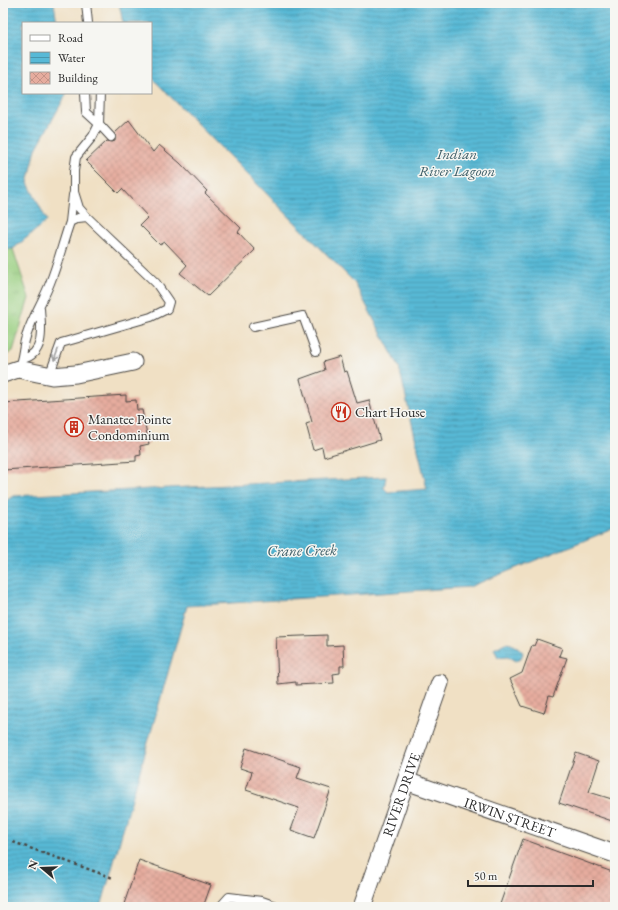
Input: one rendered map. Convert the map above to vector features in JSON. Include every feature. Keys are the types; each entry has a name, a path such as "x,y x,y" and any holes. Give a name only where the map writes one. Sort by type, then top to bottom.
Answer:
{"street":[{"path":"15,367 49,376 76,374 133,362"},
{"name":"RIVER DRIVE","path":"362,907 440,683"},
{"name":"IRWIN STREET","path":"406,781 615,854"}],"lane":[{"path":"86,3 88,22"},
{"path":"85,94 86,112 111,137"},
{"path":"15,367 30,323 40,307 50,283 70,222 74,192 76,157 93,136 99,124 100,94"},
{"path":"49,376 61,343 69,339 151,317 167,309 170,302 156,283 79,208 74,192"},
{"path":"70,222 87,216"},
{"path":"15,367 30,357 39,348 41,331 40,307"},
{"path":"253,327 303,316 316,352"},
{"path":"220,907 229,897 262,901 279,907"}],"path":[{"path":"13,842 113,878"}],"green space":[{"path":"3,249 13,249 29,298 13,351 3,357"}],"water":[{"path":"3,3 54,3 57,22 22,22 22,94 66,94 36,149 28,183 47,221 13,249 3,250"},
{"name":"Indian River Lagoon","path":"119,3 615,3 615,528 469,587 187,606 101,907 3,907 3,503 13,496 386,477 384,488 388,492 427,489 399,367 354,282 152,78 152,22 123,22"},
{"path":"505,643 518,647 523,653 521,658 516,661 508,656 498,657 494,649"}],"building":[{"path":"129,120 153,152 159,145 180,163 207,191 205,193 241,228 238,232 255,250 208,296 180,273 187,265 165,242 160,245 140,225 148,217 122,189 118,193 86,161 107,141 115,141 115,133"},
{"name":"Chart House","path":"340,357 344,372 347,371 357,403 369,400 380,440 324,457 322,447 313,450 306,424 312,422 300,379 325,370 323,362"},
{"name":"Manatee Pointe Condominium","path":"126,395 126,401 136,400 137,410 142,410 149,444 140,446 141,455 136,456 136,461 4,470 3,403"},
{"path":"327,635 327,646 343,645 344,666 340,666 340,673 333,674 334,683 296,685 296,682 278,684 276,637"},
{"path":"537,639 562,648 559,656 567,658 553,697 549,696 544,713 522,706 510,679 522,673 532,645 534,646"},
{"path":"246,748 301,767 297,778 331,789 314,838 291,830 299,808 246,790 252,772 240,768"},
{"path":"576,753 599,761 589,792 615,800 615,822 559,803"},
{"path":"523,839 615,873 615,899 612,907 499,907"},
{"path":"139,860 211,885 203,907 123,907"}],"place":[{"name":"Chart House","path":"341,412"},
{"name":"Manatee Pointe Condominium","path":"74,427"}],"water label":[{"name":"Crane Creek","path":"302,550"}]}
